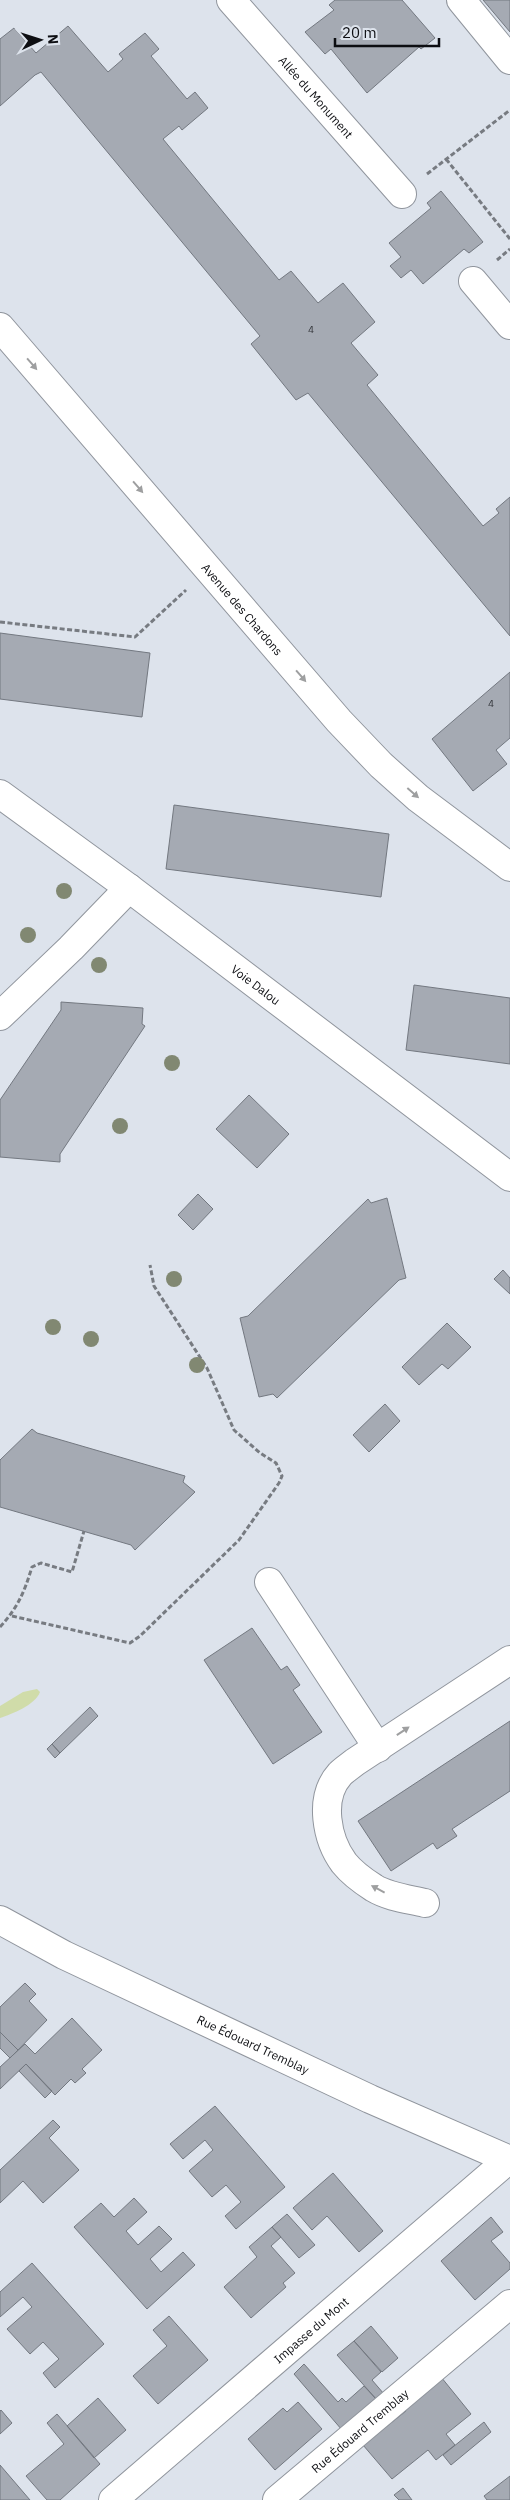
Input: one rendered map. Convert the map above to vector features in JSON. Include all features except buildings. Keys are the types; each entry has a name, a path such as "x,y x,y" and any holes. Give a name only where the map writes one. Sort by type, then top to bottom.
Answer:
{"street":[{"name":"Allée du Monument","path":"231,0 402,194"},
{"path":"461,0 510,60"},
{"path":"473,281 510,325"},
{"name":"Avenue des Chardons","path":"0,326 339,721 381,765 418,798 510,867"},
{"name":"Voie Dalou","path":"0,794 129,888 510,1177"},
{"path":"0,1016 71,948 129,888"},
{"path":"269,1582 378,1748"},
{"path":"425,1902 385,1893 374,1888 353,1873 344,1863 332,1840 327,1820 328,1802 339,1775 355,1762 510,1660"},
{"name":"Rue Édouard Tremblay","path":"0,1920 64,1955 370,2098 509,2160"},
{"name":"Impasse du Mont","path":"113,2500 509,2160"},
{"name":"Rue Édouard Tremblay","path":"277,2500 510,2304"}],"path":[{"path":"402,194 510,110"},
{"path":"446,159 510,239"},
{"path":"0,622 135,637 208,569"},
{"path":"12,1616 130,1643 140,1636 239,1540 279,1484 282,1476 276,1463 260,1453 234,1430 208,1368 154,1286 150,1265"},
{"path":"0,1627 12,1616 23,1596 32,1568 41,1563 72,1572 84,1531"}],"green space":[{"path":"37,1689 40,1692 33,1701 23,1708 0,1718 0,1706 23,1692"}]}
